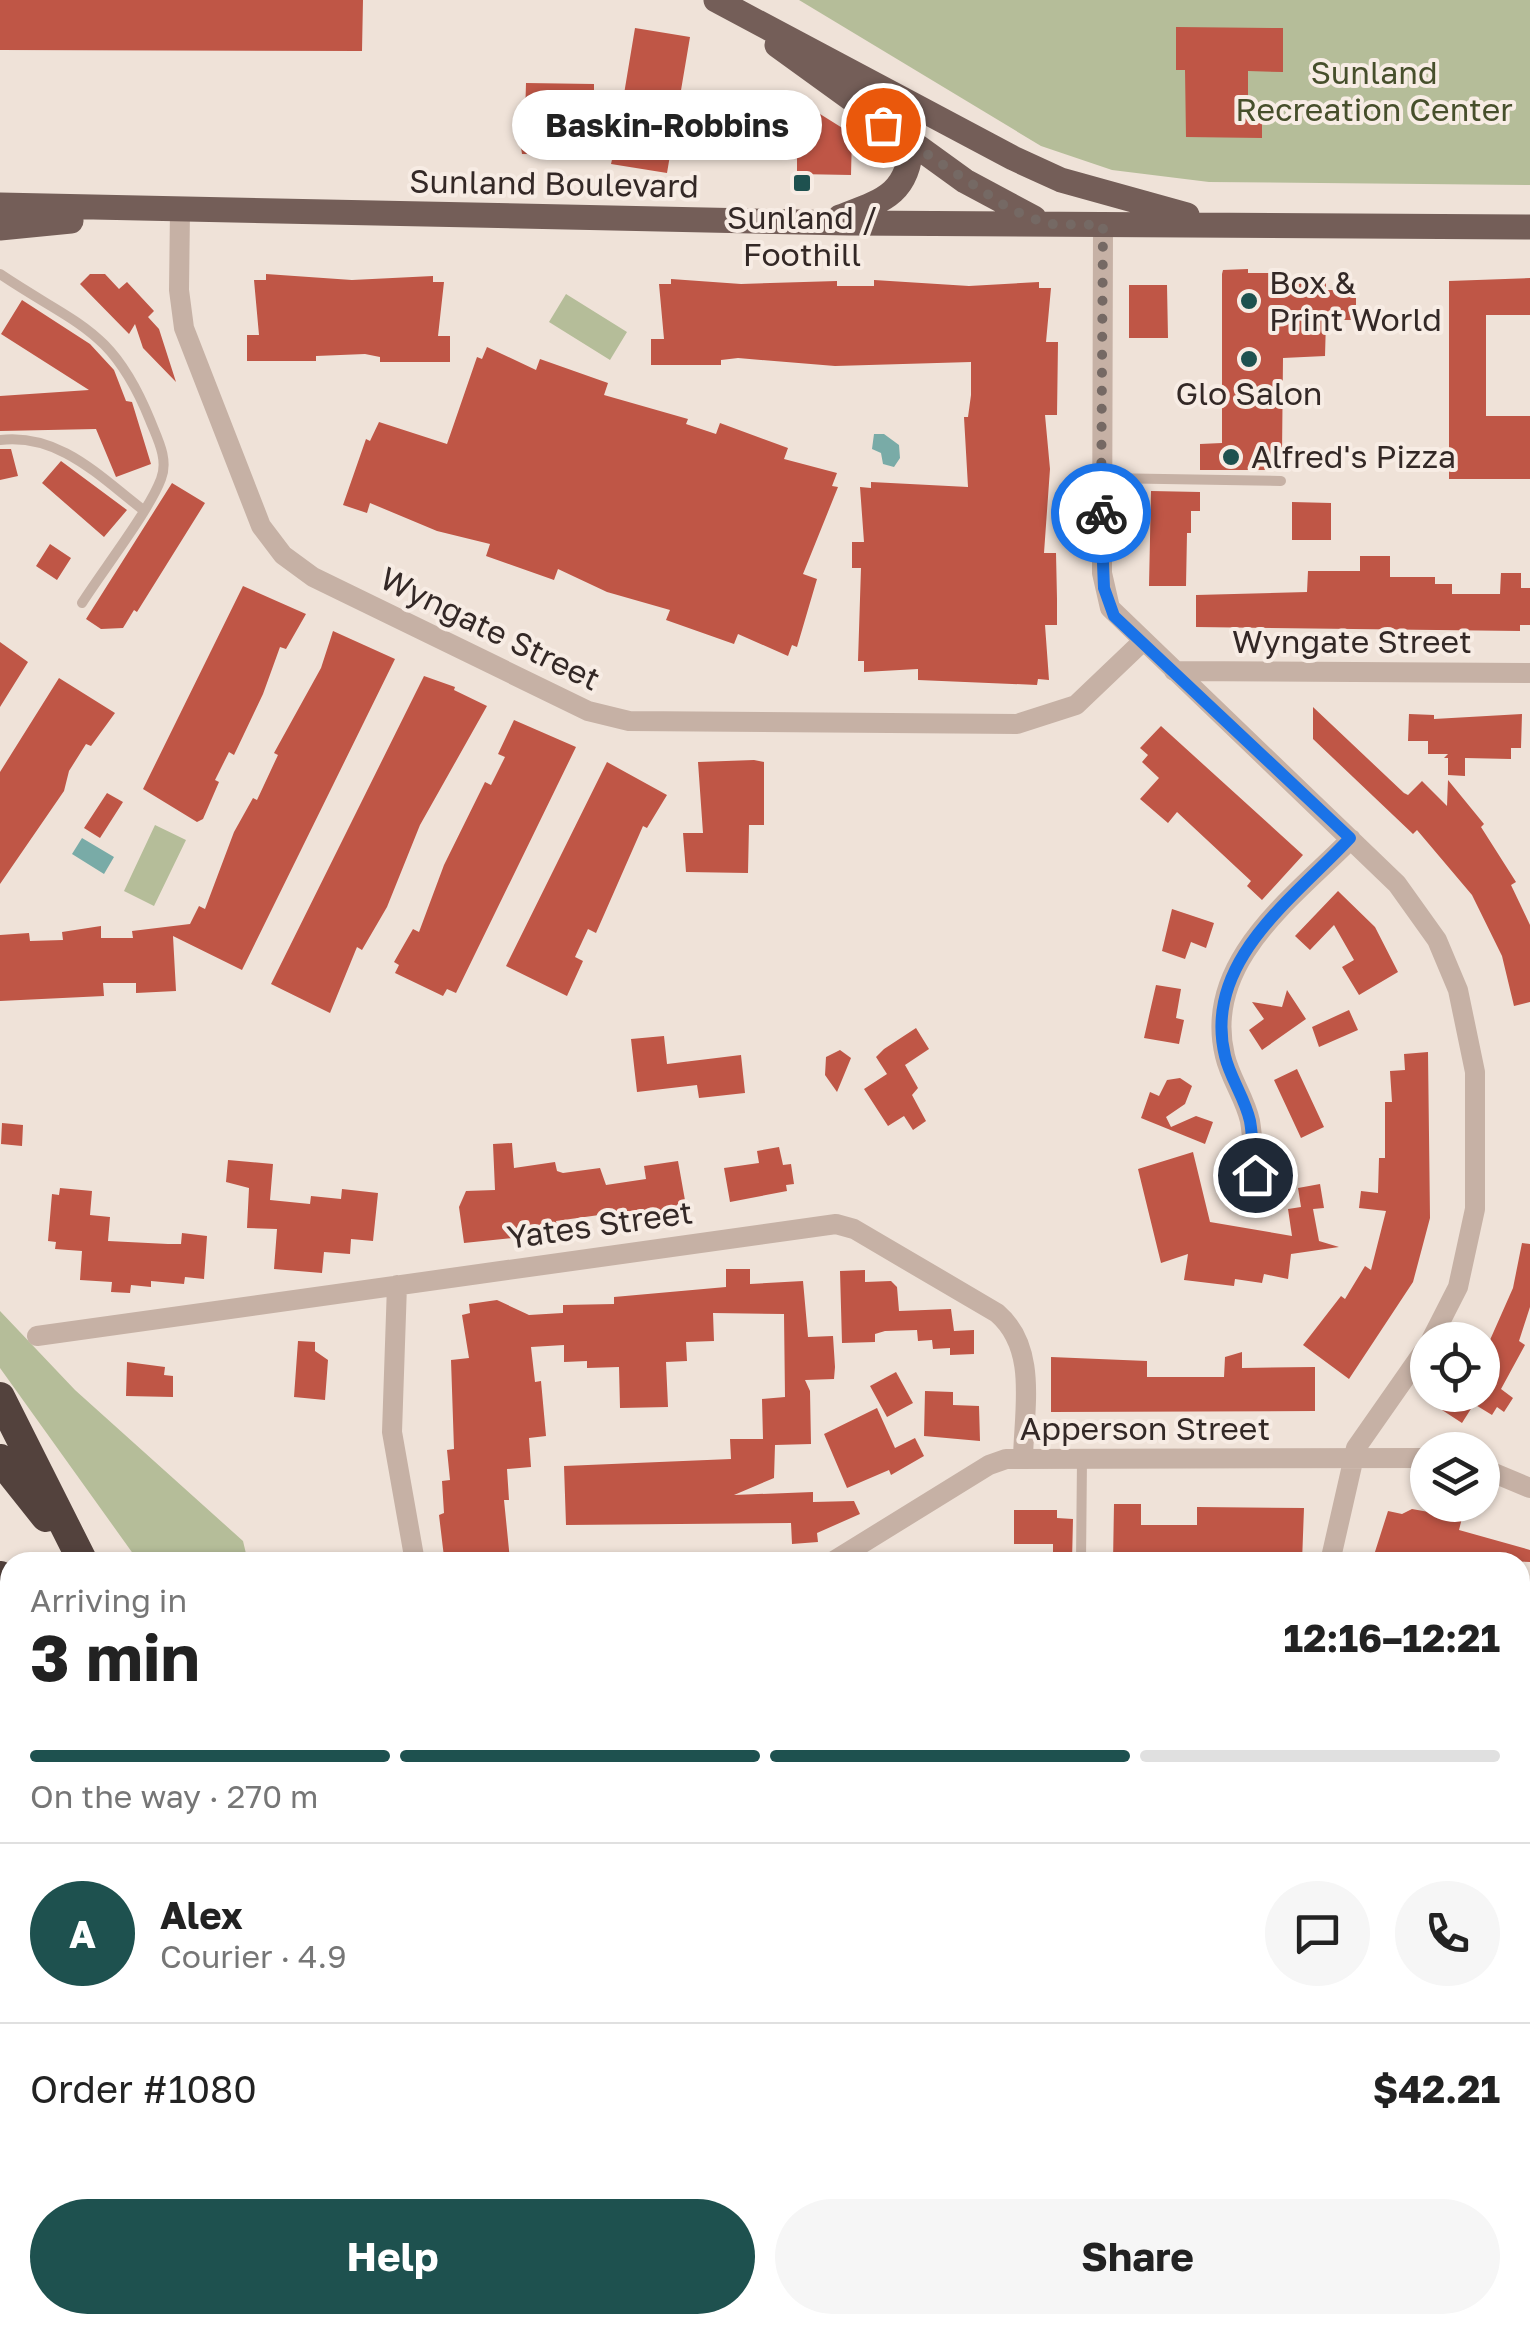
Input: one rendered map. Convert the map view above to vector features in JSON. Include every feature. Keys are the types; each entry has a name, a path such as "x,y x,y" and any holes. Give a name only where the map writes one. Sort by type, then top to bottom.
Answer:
{"highway":[{"path":"0,1397 77,1552"},
{"path":"0,1459 74,1552"}],"main road":[{"path":"725,6 911,144 982,192 1047,224"},
{"path":"725,6 1062,180 1223,224 1530,227"},
{"path":"826,223 870,206 899,185 908,175 911,144"},
{"name":"Sunland Boulevard","path":"0,205 826,223 1223,224"},
{"name":"Sunland Boulevard","path":"0,228 180,211"}],"street":[{"name":"Wyngate Street","path":"180,211 179,290 184,328 255,514 275,546 313,577 588,711 649,722 1016,724 1076,705 1141,643"},
{"path":"1103,225 1101,478 1106,598 1114,616 1398,884 1437,940 1469,1030 1475,1072 1474,1223 1458,1287 1440,1322"},
{"name":"Wyngate Street","path":"1174,671 1530,673"},
{"path":"1255,1175 1250,1118 1225,1057 1221,1034 1226,983 1252,942 1350,838"},
{"name":"Yates Street","path":"37,1336 836,1224 854,1229 997,1313 1016,1332 1024,1359 1023,1458"},
{"path":"397,1286 392,1432 413,1552"},
{"path":"1332,1552 1354,1458 1369,1426 1410,1369"},
{"name":"Apperson Street","path":"848,1552 989,1465 1023,1458 1410,1458"},
{"path":"1500,1476 1530,1488"}],"lane":[{"path":"0,274 96,335 132,376 162,450 162,477 82,602"},
{"path":"0,440 39,441 66,450 142,510"},
{"path":"1101,478 1281,482"},
{"path":"1081,1552 1082,1458"}],"green space":[{"name":"Sunland Recreation Center","path":"799,0 1530,0 1530,185 1209,182 1112,170 1041,146"},
{"path":"566,294 627,332 610,360 549,322"},
{"path":"155,825 186,840 154,906 124,891"},
{"path":"0,1311 75,1390 243,1541 246,1552 132,1552 0,1368"}],"water":[{"path":"874,434 884,434 899,445 900,458 894,467 883,464 881,453 872,449"},
{"path":"82,838 114,857 104,874 72,854"}],"building":[{"path":"0,0 363,0 362,51 0,50"},
{"path":"1176,27 1283,28 1283,72 1248,71 1248,107 1262,107 1262,138 1186,137 1185,70 1176,70"},
{"path":"635,28 690,37 667,173 611,164 613,155 522,154 519,134 521,118 525,118 526,83 594,84 594,94 624,94"},
{"path":"797,109 812,109 852,134 851,175 797,174"},
{"path":"1248,269 1248,273 1283,273 1283,280 1326,281 1326,290 1356,290 1356,320 1326,320 1325,356 1283,358 1282,454 1268,456 1268,470 1200,470 1200,444 1222,443 1222,274 1223,270"},
{"path":"90,274 105,274 119,289 127,282 154,311 148,317 159,329 176,382 143,348 135,324 129,334 80,284"},
{"path":"266,274 352,280 433,276 433,282 444,282 438,336 450,336 450,362 380,362 380,357 365,354 316,356 316,361 247,361 247,335 259,335 254,280 266,280"},
{"path":"1530,278 1530,315 1486,315 1486,416 1530,416 1530,479 1449,479 1449,281"},
{"path":"671,279 741,284 837,281 837,286 874,286 874,280 969,286 1039,282 1039,288 1051,288 1046,342 1058,342 1057,415 1045,415 1050,469 1044,553 1056,553 1057,625 1045,625 1049,680 1038,679 1037,685 918,680 918,669 864,672 864,661 858,661 861,568 852,568 852,542 864,542 860,487 871,488 871,482 968,487 964,417 968,417 971,395 971,362 835,366 738,358 721,360 721,365 651,365 651,339 664,339 659,284 671,284"},
{"path":"1129,285 1167,285 1168,338 1129,338"},
{"path":"22,300 90,344 114,370 126,401 132,402 151,464 116,477 96,429 0,431 0,396 89,390 1,334"},
{"path":"487,347 536,370 540,359 608,383 604,395 688,419 686,424 716,434 720,423 788,448 784,459 837,473 832,486 838,487 803,574 817,579 797,647 792,645 788,656 738,634 734,644 666,620 670,610 607,592 558,569 554,580 486,556 490,544 437,531 370,503 367,513 343,505 366,439 370,441 379,422 447,444 477,357 482,359"},
{"path":"0,449 11,449 18,476 0,480"},
{"path":"61,461 127,510 104,537 42,483"},
{"path":"172,483 205,503 137,612 134,610 123,628 101,629 86,619"},
{"path":"1151,491 1200,492 1200,511 1191,511 1191,533 1187,533 1186,586 1149,586"},
{"path":"1292,502 1331,503 1331,540 1292,540"},
{"path":"50,544 71,558 57,580 36,566"},
{"path":"1360,556 1390,556 1390,577 1435,577 1435,584 1452,584 1452,594 1500,594 1501,573 1521,573 1521,588 1530,588 1530,625 1520,625 1520,631 1196,627 1196,595 1307,592 1308,571 1360,571"},
{"path":"243,586 306,614 286,649 280,647 263,694 234,755 229,752 215,780 219,782 203,819 197,822 143,789"},
{"path":"333,631 395,659 242,970 173,936 176,991 136,993 136,983 103,983 104,996 0,1001 0,935 29,933 30,941 63,940 62,932 101,926 101,938 133,938 132,931 190,924 199,906 205,909 234,832 253,798 257,800 278,755 274,753 321,668"},
{"path":"0,642 28,662 0,707"},
{"path":"424,676 455,687 454,690 487,706 420,825 387,907 362,950 357,947 330,1013 271,984"},
{"path":"59,678 115,713 91,746 86,744 69,771 64,791 0,884 0,772"},
{"path":"1313,707 1404,793 1408,795 1422,781 1447,806 1448,780 1484,824 1481,827 1516,882 1511,885 1530,925 1530,1002 1514,1006 1502,956 1472,895 1417,830 1413,834 1313,739"},
{"path":"1409,714 1434,715 1434,719 1522,714 1521,748 1511,748 1511,759 1465,758 1465,776 1448,775 1448,758 1444,758 1448,754 1428,754 1428,741 1408,741"},
{"path":"514,720 576,747 456,993 447,989 443,996 395,973 399,965 394,962 413,929 419,932 444,865 485,782 491,785 505,757 498,754"},
{"path":"1161,726 1303,855 1262,900 1247,886 1251,881 1177,812 1168,823 1140,799 1159,778 1142,762 1148,755 1140,748"},
{"path":"607,762 667,795 647,828 643,826 596,933 588,929 575,957 583,961 567,996 506,966"},
{"path":"698,762 764,762 764,825 749,825 748,873 686,872 683,833 703,833"},
{"path":"107,793 123,802 100,838 84,828"},
{"path":"1338,891 1375,927 1398,972 1359,995 1342,967 1354,960 1334,925 1310,950 1295,936"},
{"path":"1172,909 1214,923 1206,948 1191,942 1185,959 1162,951"},
{"path":"1156,985 1181,989 1176,1018 1184,1020 1179,1044 1144,1038"},
{"path":"1287,990 1306,1019 1262,1050 1249,1030 1264,1019 1252,1002 1282,1007"},
{"path":"1349,1010 1358,1030 1319,1047 1312,1027"},
{"path":"916,1028 929,1049 905,1065 918,1088 912,1095 926,1121 913,1130 904,1116 888,1126 864,1089 887,1074 876,1057"},
{"path":"664,1036 667,1064 741,1055 745,1093 699,1098 697,1085 637,1092 631,1039"},
{"path":"840,1050 851,1058 837,1092 825,1075 826,1057"},
{"path":"1428,1052 1430,1218 1413,1282 1349,1379 1303,1345 1341,1296 1345,1299 1365,1266 1371,1270 1386,1211 1359,1208 1361,1191 1378,1193 1379,1158 1385,1158 1385,1102 1392,1102 1390,1071 1405,1070 1404,1054"},
{"path":"1297,1069 1324,1127 1301,1138 1274,1080"},
{"path":"1180,1078 1192,1086 1185,1104 1166,1117 1171,1127 1196,1116 1213,1122 1205,1144 1141,1118 1150,1092 1159,1096 1167,1080"},
{"path":"2,1123 23,1125 22,1146 1,1144"},
{"path":"512,1143 514,1168 555,1162 557,1171 563,1173 600,1168 606,1185 646,1179 644,1166 678,1161 686,1206 629,1217 628,1211 556,1221 557,1227 522,1233 522,1237 464,1243 459,1207 466,1191 495,1190 493,1144"},
{"path":"779,1147 783,1165 791,1164 794,1184 786,1185 787,1191 730,1202 724,1168 759,1163 757,1151"},
{"path":"1193,1152 1210,1222 1292,1236 1288,1209 1301,1207 1298,1188 1320,1184 1324,1208 1313,1209 1319,1241 1339,1247 1291,1254 1288,1279 1264,1274 1262,1283 1235,1279 1234,1286 1184,1280 1188,1254 1161,1263 1138,1169"},
{"path":"228,1160 273,1164 270,1200 310,1204 311,1196 341,1199 342,1189 378,1193 373,1241 351,1239 350,1254 324,1252 322,1273 274,1269 277,1229 247,1228 249,1188 226,1182"},
{"path":"60,1188 92,1191 90,1215 110,1217 108,1241 181,1244 182,1233 207,1236 204,1279 185,1277 184,1284 151,1281 151,1287 131,1285 130,1293 111,1292 112,1282 80,1280 82,1251 55,1249 56,1242 48,1241 52,1194 59,1195"},
{"path":"1522,1243 1530,1244 1530,1307 1519,1341 1525,1345 1501,1389 1513,1398 1504,1412 1500,1409 1498,1322 1513,1288"},
{"path":"726,1269 750,1269 750,1284 803,1281 808,1337 833,1336 835,1367 834,1379 805,1380 810,1391 811,1444 775,1445 774,1478 734,1495 813,1492 813,1502 854,1501 860,1514 817,1533 818,1542 792,1544 791,1523 566,1525 564,1466 731,1459 730,1439 763,1439 762,1399 785,1397 784,1314 713,1313 714,1341 686,1342 687,1361 666,1362 668,1407 620,1408 619,1367 587,1368 587,1361 564,1362 564,1345 531,1347 535,1382 541,1381 546,1436 529,1438 531,1467 507,1469 509,1500 504,1500 509,1552 443,1552 439,1515 444,1513 442,1481 450,1480 447,1450 454,1449 451,1360 469,1358 462,1315 470,1313 469,1304 497,1300 529,1315 563,1313 563,1305 614,1304 614,1297 726,1287"},
{"path":"865,1270 865,1282 891,1281 897,1287 899,1311 951,1309 954,1331 974,1330 974,1354 950,1355 950,1348 933,1349 932,1340 918,1341 917,1330 885,1331 875,1334 875,1342 842,1343 840,1271"},
{"path":"298,1341 315,1342 315,1351 328,1360 325,1400 294,1397"},
{"path":"1242,1352 1242,1368 1315,1367 1315,1411 1051,1412 1051,1357 1147,1361 1147,1377 1224,1377 1225,1357"},
{"path":"127,1362 165,1367 164,1375 173,1376 173,1397 126,1396"},
{"path":"896,1372 913,1403 887,1417 870,1386"},
{"path":"925,1391 953,1392 953,1405 979,1406 980,1441 924,1436"},
{"path":"877,1408 895,1448 915,1438 924,1456 891,1475 889,1470 847,1488 824,1434"},
{"path":"1445,1412 1469,1412 1462,1423"},
{"path":"1114,1504 1141,1504 1141,1525 1197,1525 1197,1507 1304,1508 1302,1552 1113,1552"},
{"path":"1014,1510 1057,1510 1057,1518 1073,1519 1072,1552 1053,1552 1053,1544 1014,1544"},
{"path":"1410,1510 1410,1522 1461,1522 1459,1530 1530,1552 1375,1552 1388,1511 1402,1514"}],"way so far":[{"path":"883,125 1010,209 1047,224 1103,225 1101,513"}],"place":[{"name":"Baskin-Robbins","path":"883,125"},
{"name":"Sunland / Foothill","path":"802,183"},
{"name":"Box & Print World","path":"1249,301"},
{"name":"Glo Salon","path":"1249,359"},
{"name":"Alfred's Pizza","path":"1231,457"}],"route":[{"path":"1101,513 1102,573 1114,616 1350,838 1252,942 1226,983 1221,1034 1225,1057 1250,1118 1255,1175"}]}
